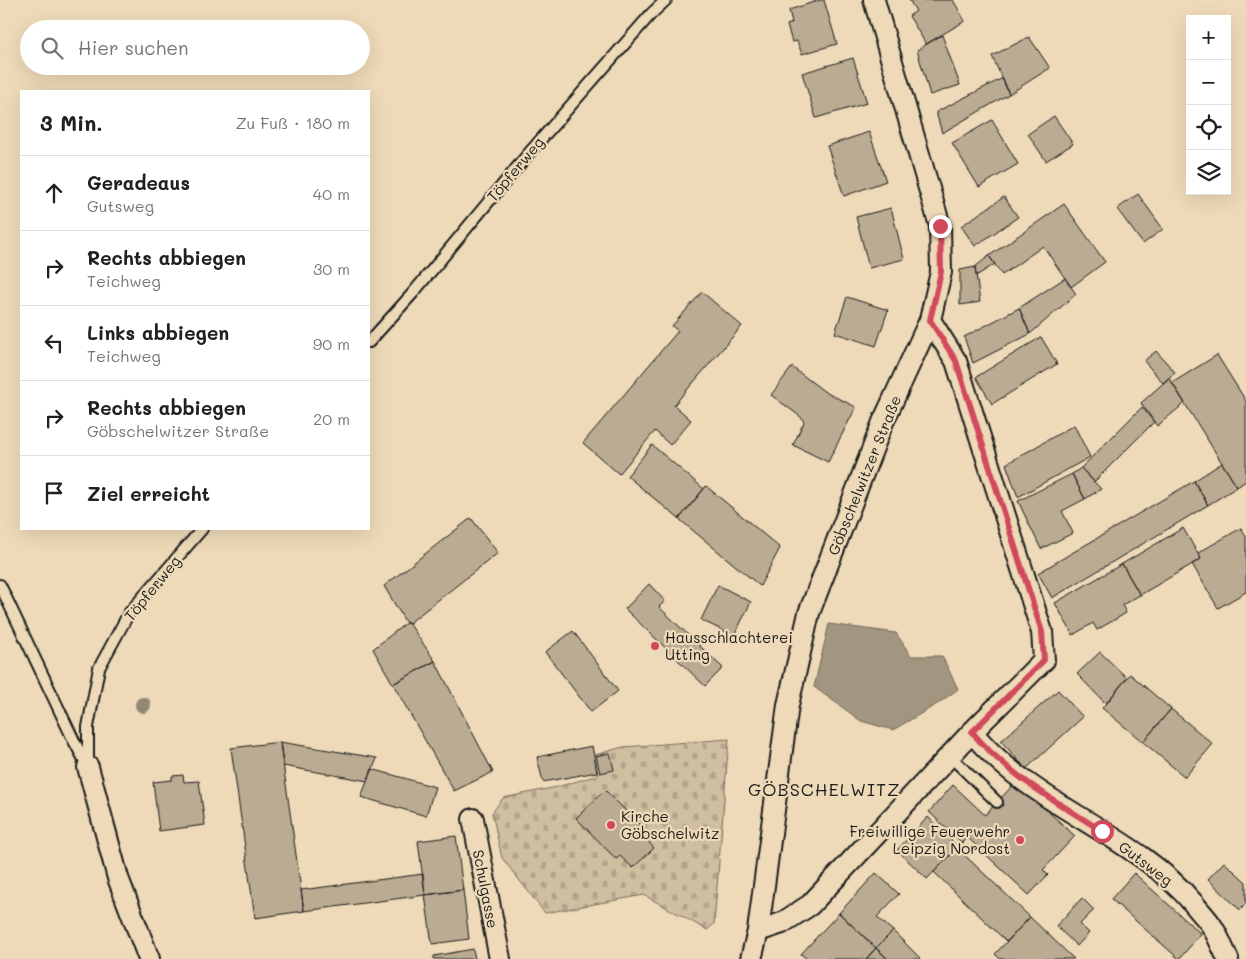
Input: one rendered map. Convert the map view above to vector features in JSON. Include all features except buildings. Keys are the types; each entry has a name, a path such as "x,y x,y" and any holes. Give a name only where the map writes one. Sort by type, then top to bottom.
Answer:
{"street":[{"name":"Göbschelwitzer Straße","path":"752,959 758,931 788,705 809,613 883,422 930,320 941,272 940,226 874,0"},
{"path":"758,931 782,922 810,905 972,732 1044,660 1042,632 956,361 930,320"},
{"name":"Gutsweg","path":"972,732 986,749 1026,781 1155,866 1186,894 1213,927 1228,959"},
{"name":"Töpferweg","path":"88,767 118,878 149,959"},
{"name":"Schulgasse","path":"473,819 500,959"},
{"path":"1232,959 1246,954"}],"lane":[{"name":"Töpferweg","path":"370,341 535,145 651,14 666,0"},
{"name":"Töpferweg","path":"88,767 88,727 99,668 129,614 201,530"},
{"name":"Töpferweg","path":"0,585 88,767"},
{"path":"950,756 997,802"}],"green space":[{"path":"729,739 714,924 707,930 644,895 545,913 502,858 492,813 503,798 557,787 598,775 595,755 623,747"}],"shaded area":[{"path":"829,624 896,633 911,656 942,656 958,689 939,703 893,730 861,721 814,687"}],"place":[{"name":"Hausschlachterei Utting","path":"655,646"},
{"name":"Kirche Göbschelwitz","path":"611,825"},
{"name":"Freiwillige Feuerwehr Leipzig Nordost","path":"1020,840"}],"district":[{"name":"GÖBSCHELWITZ","path":"824,789"}],"route":[{"path":"940,226 941,272 930,320 956,361 1042,632 1044,660 972,732 986,749 1026,781 1102,831"}]}
